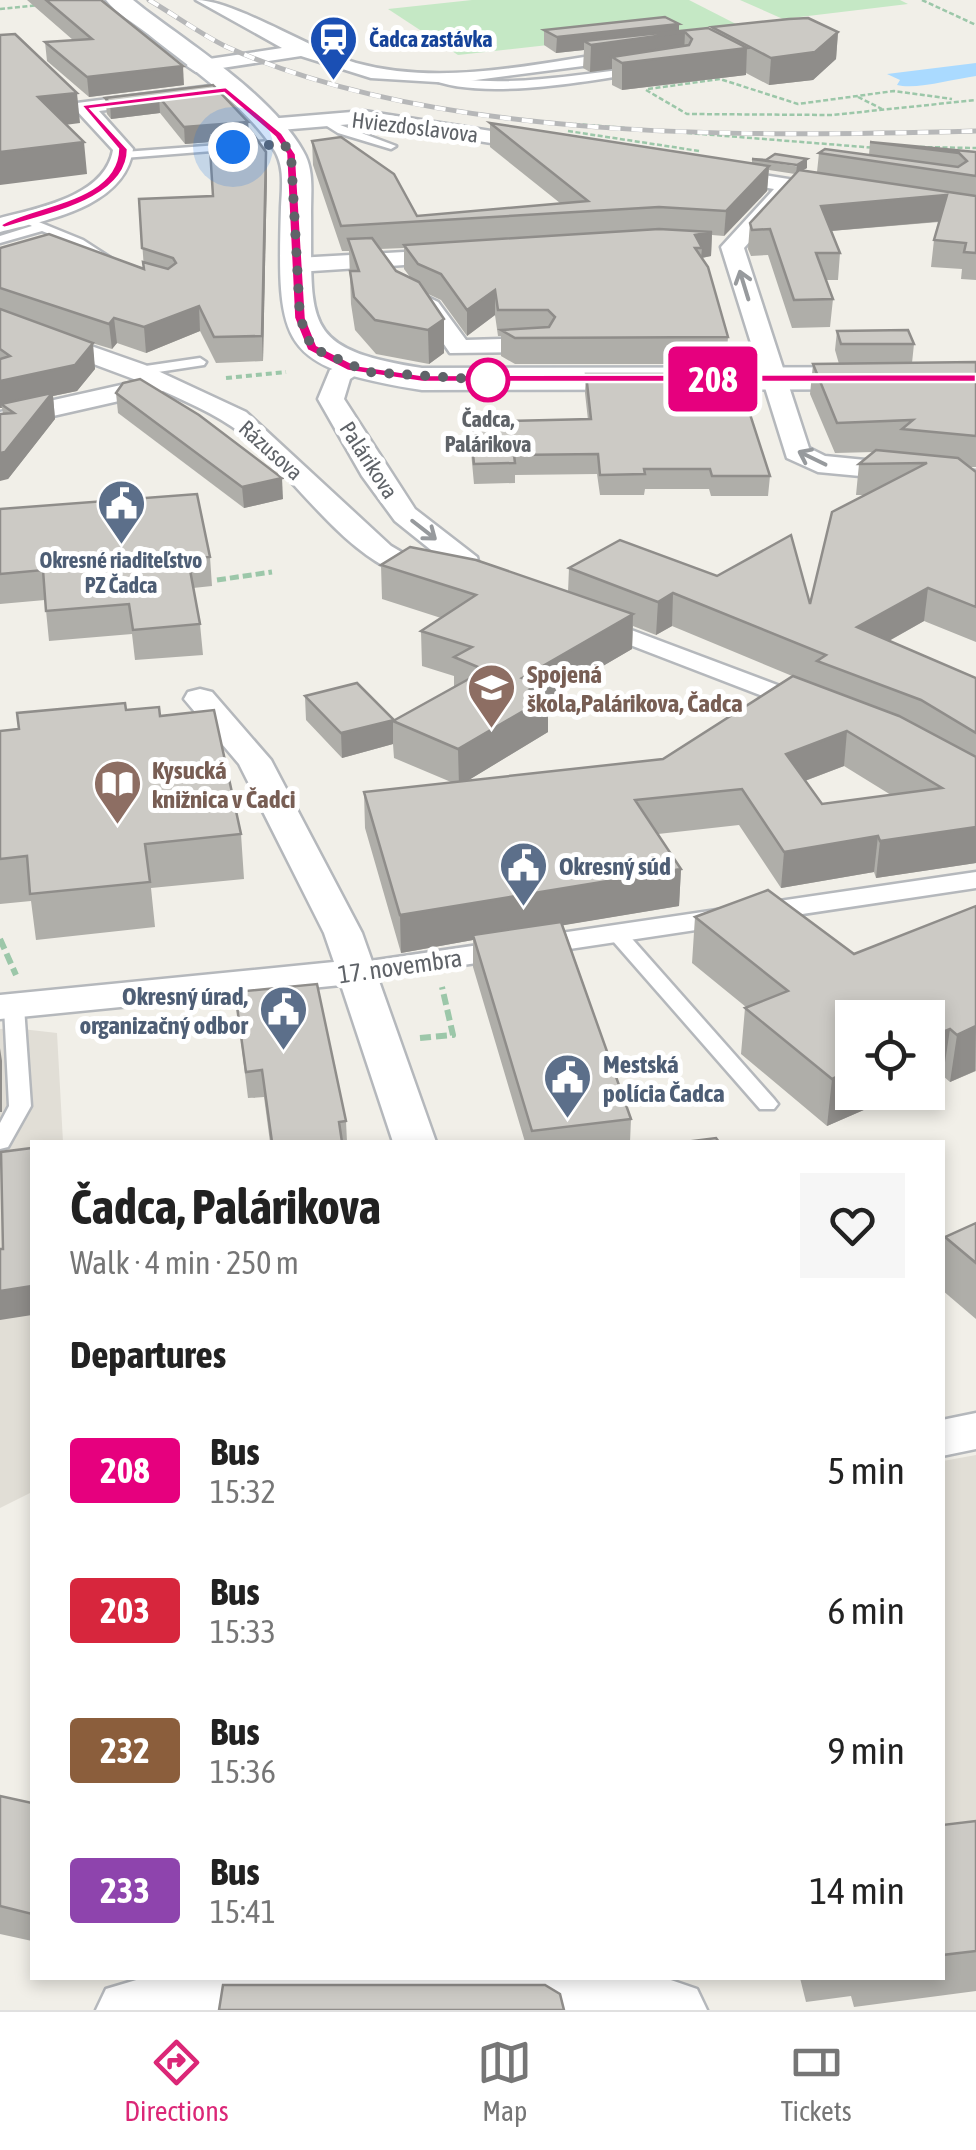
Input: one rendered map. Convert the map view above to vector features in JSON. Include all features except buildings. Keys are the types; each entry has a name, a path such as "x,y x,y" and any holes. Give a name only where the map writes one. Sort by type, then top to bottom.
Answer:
{"main road":[{"path":"118,0 276,134 294,165 300,318 312,348 352,368 422,379 976,378"}],"street":[{"path":"204,0 308,49 369,72 433,78 652,52"},
{"path":"196,66 308,49"},
{"path":"0,226 33,223 98,189 114,176 124,155 119,142 78,102 226,90"},
{"name":"Hviezdoslavova","path":"276,134 322,119 376,119 562,140"},
{"path":"693,170 796,181 864,196"},
{"path":"796,181 724,246 797,452 818,464 970,485"},
{"path":"0,194 33,223"},
{"path":"298,266 481,255"},
{"path":"382,262 408,296 430,307 459,348 540,344"},
{"name":"Rázusova","path":"0,321 220,408 257,432 373,549 418,573 451,578 474,576"},
{"name":"Palárikova","path":"352,368 335,380 331,399 376,476 405,515 466,563 474,576"},
{"path":"0,420 160,384"},
{"path":"566,612 834,715"},
{"path":"200,700 254,760 343,933 414,1140"},
{"name":"17. novembra","path":"7,1007 436,962 976,880"},
{"path":"945,1437 976,1431"},
{"path":"128,2010 231,1987 424,1980"},
{"path":"464,1980 605,1992 675,2010"}],"lane":[{"path":"433,78 464,84 515,84 684,66"},
{"path":"322,119 391,146"},
{"path":"124,155 276,134"},
{"path":"0,240 33,223 78,242 127,271"},
{"path":"132,372 200,362"},
{"path":"620,936 766,1104"},
{"path":"0,1142 20,1106 7,1007"}],"path":[{"path":"922,0 976,25"},
{"path":"0,9 54,4"},
{"path":"684,66 744,84 789,104 932,91 953,100"},
{"path":"720,79 646,90 687,114 832,116 976,100"},
{"path":"856,96 883,109"},
{"path":"574,124 888,148"},
{"path":"562,140 711,152"},
{"path":"906,148 976,148"},
{"path":"217,580 272,572"},
{"path":"412,1039 453,1035 436,962"}],"shaded area":[{"path":"0,1029 57,1033 63,1140 30,1140 30,1493 0,1508"},
{"path":"976,1455 976,1850 945,1857 945,1461"}],"green space":[{"path":"472,0 689,0 736,24 458,55 388,9"},
{"path":"740,0 900,0 908,4 783,19"}],"water":[{"path":"976,63 976,76 924,85 897,85 900,80 887,74"}],"railway":[{"path":"149,0 227,47 310,78 401,101 496,117 694,132 976,131"}],"bus line":[{"name":"208","path":"0,225 78,200 98,189 123,164 119,142 84,107 226,90 278,135 291,154 296,187 300,318 312,348 352,368 422,379 976,378"}],"place":[{"name":"Čadca zastávka","path":"334,82"},
{"name":"Čadca, Palárikova","path":"488,380"},
{"name":"Okresné riaditeľstvo PZ Čadca","path":"121,546"},
{"name":"Spojená škola,Palárikova, Čadca","path":"492,730"},
{"name":"Kysucká knižnica v Čadci","path":"117,826"},
{"name":"Okresný súd","path":"524,908"},
{"name":"Okresný úrad, organizačný odbor","path":"283,1052"},
{"name":"Mestská polícia Čadca","path":"568,1120"}],"route":[{"path":"233,147 284,144 291,154 296,187 300,318 312,348 326,358 368,372 422,379 488,380"}]}
